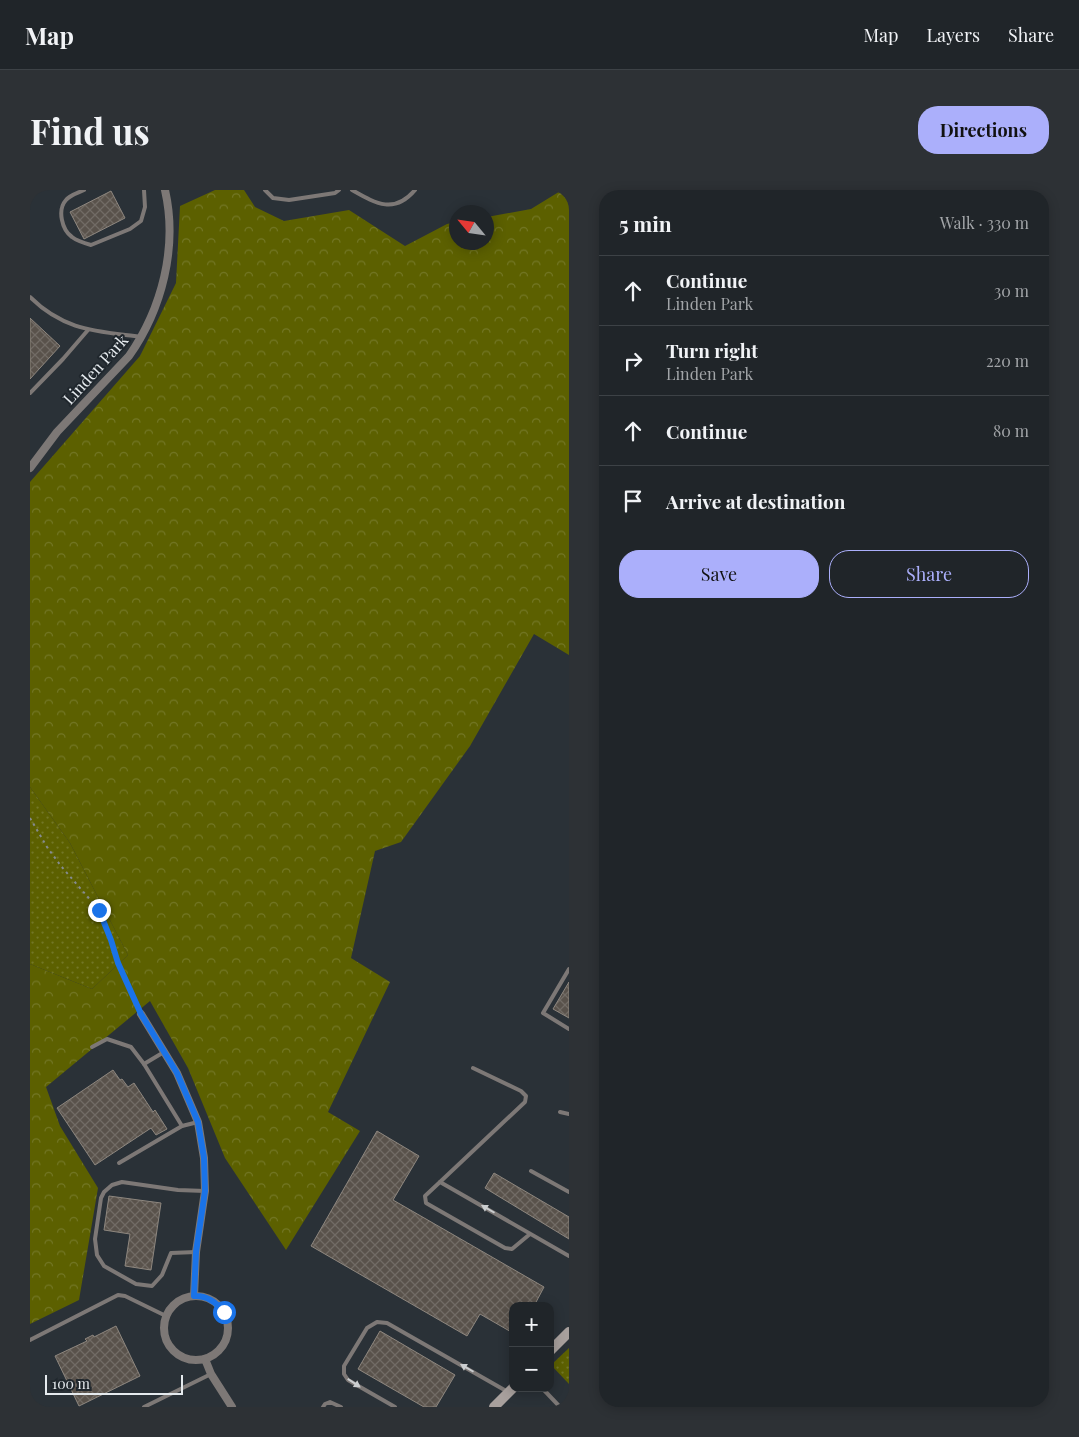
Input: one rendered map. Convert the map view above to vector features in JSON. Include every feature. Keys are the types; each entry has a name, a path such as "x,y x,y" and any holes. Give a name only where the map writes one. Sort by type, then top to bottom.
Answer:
{"main road":[{"path":"554,1347 569,1332"},
{"path":"494,1407 509,1392"}],"street":[{"name":"Linden Park","path":"30,468 57,432 129,356 154,313 165,277 169,245 169,206 165,190"},
{"path":"141,1014 177,1073 198,1122 204,1158 205,1191 196,1252 194,1296"},
{"path":"194,1296 208,1298 217,1304 224,1312 228,1321 228,1332 225,1342 219,1350 205,1359 191,1360 181,1357 173,1351 166,1342 164,1331 166,1316 169,1310 176,1302 186,1297 194,1296"},
{"path":"205,1359 210,1374 232,1407"}],"lane":[{"path":"84,190 65,201 61,212 68,234 73,238 91,244 130,229 141,221 144,207 144,190"},
{"path":"264,190 272,198 290,200 335,193 339,190"},
{"path":"352,190 380,204 389,205 407,198 415,190"},
{"path":"30,298 52,316 78,328 141,338"},
{"path":"30,393 88,330"},
{"path":"569,969 543,1013 569,1028"},
{"path":"92,1047 107,1039 131,1047 144,1064 182,1126"},
{"path":"144,1064 164,1051"},
{"path":"473,1068 521,1091 526,1096 525,1102 425,1196 426,1203 505,1248 512,1249 530,1234"},
{"path":"560,1112 569,1114"},
{"path":"119,1163 182,1126 198,1122"},
{"path":"531,1171 569,1192"},
{"path":"196,1252 171,1254 162,1275 152,1286 136,1284 104,1266 97,1255 95,1239 101,1198 104,1192 112,1185 122,1182 178,1190 205,1191"},
{"path":"440,1182 569,1256"},
{"path":"30,1340 118,1295 125,1296 166,1316"},
{"path":"395,1407 348,1380 344,1374 344,1366 367,1328 376,1322 386,1322 509,1389"},
{"path":"144,1407 210,1374"},
{"path":"546,1392 560,1407"},
{"path":"323,1407 330,1402 341,1407"}],"path":[{"path":"30,818 47,847 99,910 118,963 141,1014"}],"green space":[{"path":"215,190 244,190 255,207 284,221 349,210 405,246 449,224 449,250 494,250 494,216 531,209 562,190 569,190 569,655 534,634 470,746 401,842 375,851 351,958 390,982 328,1112 360,1131 286,1250 225,1158 188,1068 150,1001 46,1087 60,1126 98,1188 79,1300 30,1324 30,964 92,989 128,955 70,843 30,787 30,482 140,356 176,283 180,206"},
{"path":"30,787 70,843 128,955 92,989 30,964"},
{"path":"569,1348 569,1384 554,1368 554,1362"}],"building":[{"path":"111,191 125,218 84,239 70,212"},
{"path":"30,318 60,346 30,379"},
{"path":"569,982 569,1018 553,1009"},
{"path":"113,1070 128,1087 134,1083 167,1129 156,1135 151,1128 95,1165 57,1108"},
{"path":"377,1131 419,1156 393,1200 544,1287 536,1302 509,1302 509,1331 480,1314 467,1336 311,1246"},
{"path":"494,1173 569,1217 569,1239 485,1188"},
{"path":"109,1196 161,1203 151,1270 125,1266 130,1234 104,1230"},
{"path":"116,1326 140,1376 79,1406 55,1356 87,1341 85,1339 93,1335 94,1337"},
{"path":"380,1331 455,1375 436,1407 424,1407 358,1369"}],"route":[{"path":"99,910 118,963 141,1014 177,1073 198,1122 204,1158 205,1191 196,1252 194,1296 208,1298 224,1312"}]}
